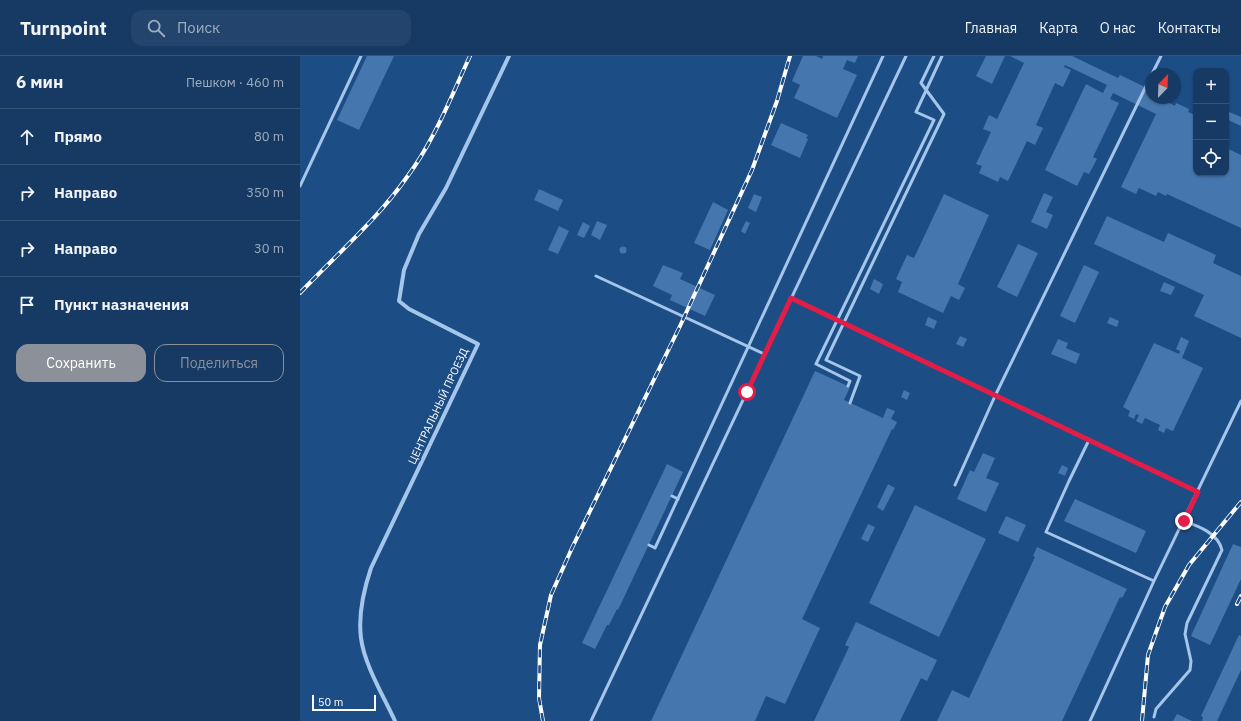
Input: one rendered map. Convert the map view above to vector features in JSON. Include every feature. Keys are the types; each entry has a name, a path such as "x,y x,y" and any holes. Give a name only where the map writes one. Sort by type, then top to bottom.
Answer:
{"street":[{"name":"ЦЕНТРАЛЬНЫЙ ПРОЕЗД","path":"395,721 366,659 361,638 362,605 371,568 478,344 408,309 399,300 404,270 419,234 446,188 509,56"}],"lane":[{"path":"300,186 361,56"},
{"path":"649,545 655,548 883,56"},
{"path":"590,721 651,597 764,354 906,56"},
{"path":"850,403 860,376 826,360 944,114 922,83 934,56"},
{"path":"848,386 850,381 816,364 934,120 916,112 942,56"},
{"path":"1154,68 1160,56"},
{"path":"956,485 995,396 1145,87"},
{"path":"596,276 764,354"},
{"path":"791,298 1198,492"},
{"path":"1090,721 1154,581 1241,401"},
{"path":"1090,440 1069,481 1046,532 1154,581"},
{"path":"672,496 678,499"},
{"path":"1154,717 1156,709 1190,670 1191,661 1185,634 1187,623 1222,550 1220,542 1213,535 1184,521"}],"building":[{"path":"367,56 394,56 359,130 337,120"},
{"path":"803,56 816,56 822,59 823,56 858,56 855,63 847,60 843,69 857,75 837,118 794,98 800,85 792,81"},
{"path":"986,56 1005,56 992,84 976,76"},
{"path":"1010,56 1072,56 1118,78 1120,75 1145,87 1145,104 1171,104 1175,106 1176,104 1178,104 1189,109 1188,112 1193,114 1193,176 1229,176 1229,149 1241,155 1241,228 1167,194 1166,196 1158,192 1156,196 1139,188 1136,194 1121,187 1156,114 1113,93 1110,99 1119,103 1093,157 1097,159 1089,174 1084,172 1077,186 1045,170 1086,84 1103,93 1107,85 1065,65 1064,67 1071,70 1063,87 1055,83 1036,125 1043,128 1035,145 1027,141 1008,181 1000,177 998,182 979,173 982,166 976,164 991,132 983,129 989,115 997,119 1024,63"},
{"path":"1229,112 1241,117 1241,126 1229,120"},
{"path":"781,123 808,135 806,138 808,139 800,158 771,145"},
{"path":"539,189 563,200 558,211 534,200"},
{"path":"1044,193 1053,197 1046,212 1053,215 1047,229 1031,222"},
{"path":"754,194 762,197 756,212 748,208"},
{"path":"944,194 989,215 958,284 965,288 959,300 951,296 943,313 898,292 902,282 896,279 907,255 914,258"},
{"path":"713,202 728,210 710,250 694,243"},
{"path":"1107,216 1164,242 1168,233 1216,255 1213,263 1241,276 1241,338 1194,316 1204,295 1094,244"},
{"path":"597,221 607,225 600,240 591,235"},
{"path":"746,221 750,223 745,234 741,231"},
{"path":"583,222 590,226 584,238 577,235"},
{"path":"559,226 569,231 558,254 548,250"},
{"path":"1018,244 1038,253 1017,297 997,287"},
{"path":"623,246 626,247 626,253 623,254 620,253 619,250 620,247"},
{"path":"663,265 683,273 680,279 715,295 705,316 670,300 672,295 653,286"},
{"path":"1084,265 1099,272 1075,323 1060,316"},
{"path":"874,279 883,284 879,294 870,289"},
{"path":"1164,282 1175,287 1171,295 1160,291"},
{"path":"928,317 937,321 934,329 925,325"},
{"path":"1110,317 1119,321 1117,327 1107,323"},
{"path":"960,336 967,339 963,347 956,344"},
{"path":"1181,337 1189,341 1182,358 1203,368 1173,431 1166,428 1164,433 1158,430 1160,425 1145,418 1142,424 1136,421 1139,415 1136,414 1134,419 1128,416 1130,411 1123,407 1154,343 1179,354 1180,351 1176,349"},
{"path":"1058,339 1068,343 1066,348 1080,354 1076,364 1051,354"},
{"path":"815,371 850,387 844,400 883,418 887,408 895,411 891,419 897,422 893,430 892,429 802,619 820,628 785,704 766,696 755,721 651,721"},
{"path":"904,390 910,393 907,400 901,397"},
{"path":"983,453 995,458 986,478 999,483 986,512 957,499 970,470 974,472"},
{"path":"667,464 683,472 618,610 617,609 609,625 607,625 595,649 582,643"},
{"path":"1062,465 1068,468 1065,476 1058,473"},
{"path":"888,484 895,488 883,511 877,507"},
{"path":"1075,499 1146,531 1136,553 1064,521"},
{"path":"915,505 986,539 939,637 869,603"},
{"path":"1006,516 1026,525 1018,542 998,533"},
{"path":"868,524 875,527 868,542 861,539"},
{"path":"1233,544 1241,547 1241,579 1210,645 1191,636"},
{"path":"1037,547 1127,589 1122,598 1120,597 1062,721 937,721 952,690 969,698 1035,557 1033,556"},
{"path":"856,622 937,660 927,681 921,678 900,721 814,721 849,647 845,645"},
{"path":"1239,635 1241,636 1241,670 1217,721 1202,721 1203,717 1201,716"},
{"path":"1177,714 1192,721 1173,721"}],"railway":[{"path":"300,293 383,208 407,177 426,149 434,134 470,56"},
{"path":"543,721 539,698 540,645 551,595 572,548 680,326 752,170 777,101 790,56"},
{"path":"1142,721 1148,655 1165,607 1189,565 1241,502"},
{"path":"1237,604 1241,596"}],"route":[{"path":"747,392 791,298 1198,492 1184,521"}]}
